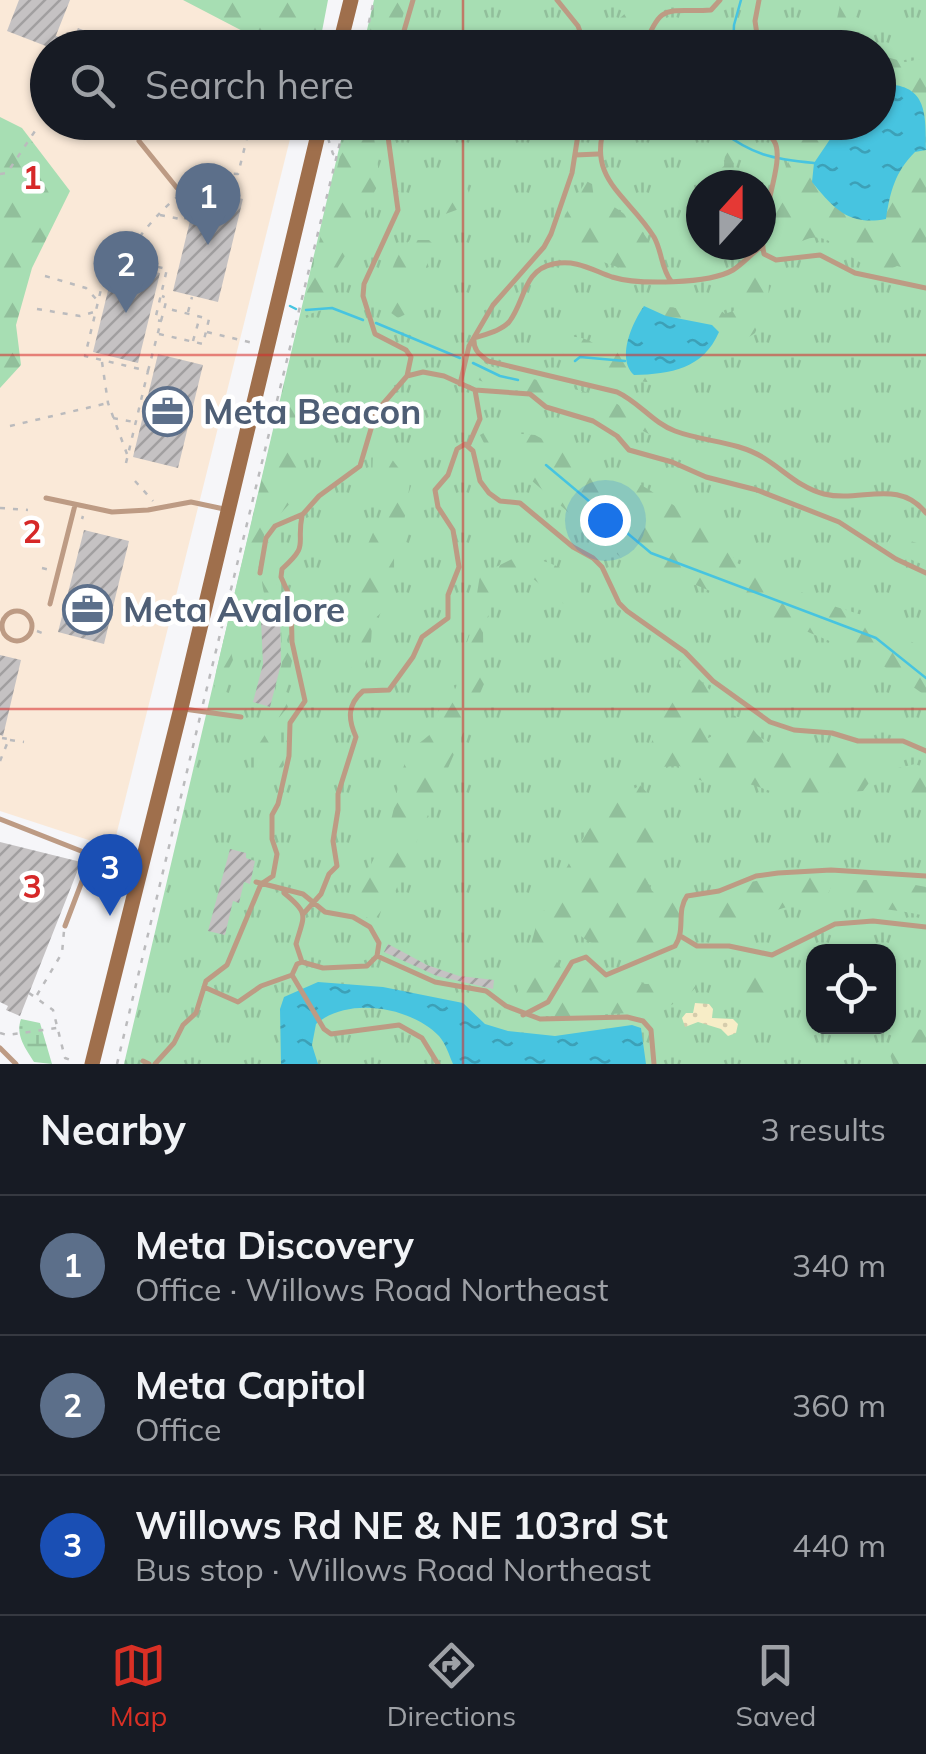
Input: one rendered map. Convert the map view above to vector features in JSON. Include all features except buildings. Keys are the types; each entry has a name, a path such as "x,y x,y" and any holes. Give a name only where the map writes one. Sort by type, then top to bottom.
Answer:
{"main road":[{"path":"344,30 351,0"},
{"path":"84,1063 140,874 227,509 321,140"}],"lane":[{"path":"405,30 413,0"},
{"path":"558,0 579,30"},
{"path":"650,30 660,14 678,7 710,10 720,0"},
{"path":"756,30 758,0"},
{"path":"260,573 266,538 275,526 302,514 319,496 360,466 376,412 407,376 411,357 406,350 374,334 362,296 398,210 388,140"},
{"path":"460,384 466,352 493,305 544,247 572,173 577,140"},
{"path":"602,140 598,154 602,170 657,242 671,281"},
{"path":"773,140 780,160 776,173"},
{"path":"138,141 177,188"},
{"path":"575,155 598,154"},
{"path":"776,260 820,255 854,273 926,288"},
{"path":"474,338 508,322 524,288 534,274 548,265 582,265 632,282 722,275 746,260"},
{"path":"474,338 477,353 488,361 617,392 674,430 764,457 813,490 850,496 888,492 905,496 926,513"},
{"path":"407,376 423,372 476,390 530,394 546,407 592,421 617,436 629,450 672,462 706,478 757,490 839,522 896,560 926,573"},
{"path":"476,390 480,420 469,445 480,481 500,502 520,502 593,558 602,566 627,611 685,652 713,680 770,722 858,741 903,741 926,751"},
{"path":"304,913 337,866 332,841 338,794 356,738 349,723 349,711 362,690 389,690 414,656 422,637 448,618 448,595 459,567 453,530 438,507 435,490 448,476 457,450 469,445"},
{"path":"46,498 124,513 191,502 227,509"},
{"path":"50,604 74,505"},
{"path":"149,1063 174,1043 183,1025 196,1013 202,987 228,965 258,883 272,876 277,854 272,815 289,756 287,734 305,701 292,642 291,599 281,577 282,569 298,555 303,542 302,514"},
{"path":"20,612 28,616 32,630 27,638 14,641 5,636 2,626 10,613 20,612"},
{"path":"181,708 241,716"},
{"path":"0,819 140,874"},
{"path":"65,926 92,855"},
{"path":"524,1015 548,1002 572,962 586,957 606,975 666,952 682,937 681,904 688,896 720,891 756,876 832,870 926,876"},
{"path":"202,987 238,1002 260,986 292,975 302,962 322,968 352,969 366,966 377,956 379,943 370,927 353,917 325,912 302,894 258,883"},
{"path":"282,890 304,913 306,923 296,944 302,962"},
{"path":"682,937 696,946 729,946 772,955 834,924 873,921 926,927"},
{"path":"377,956 435,982 486,991 524,1015 573,1020 628,1016 644,1022 652,1030 654,1064"},
{"path":"292,975 324,1029 331,1034 399,1025 422,1038 438,1064"},
{"path":"0,1048 16,1064"}],"path":[{"path":"367,30 374,0"},
{"path":"0,174 6,173 30,137"},
{"path":"124,259 160,214 192,188 206,180 238,174 246,140"},
{"path":"329,140 337,155"},
{"path":"204,702 340,140"},
{"path":"160,214 185,220 192,188"},
{"path":"148,371 85,356 109,256 167,270 156,320 162,321"},
{"path":"45,276 86,288 98,301"},
{"path":"126,463 168,298 161,296"},
{"path":"188,314 192,297"},
{"path":"159,334 202,344 209,319 165,308"},
{"path":"37,309 80,316 96,310"},
{"path":"193,342 200,317"},
{"path":"206,332 253,344"},
{"path":"102,360 108,404 128,456"},
{"path":"10,426 108,404"},
{"path":"112,417 136,422"},
{"path":"135,482 153,501"},
{"path":"0,508 28,510"},
{"path":"42,568 50,570"},
{"path":"117,1064 200,719"},
{"path":"2,738 24,742"},
{"path":"0,762 9,739"},
{"path":"37,996 62,953 65,926"},
{"path":"29,993 54,1010 65,1058 84,1063"},
{"path":"0,1033 59,1028"}],"shaded area":[{"path":"0,0 245,0 288,30 30,30 30,140 290,140 113,848 0,811"}],"green space":[{"path":"183,0 328,0 322,30 240,30"},
{"path":"374,0 926,0 926,1064 124,1064 341,140 896,140 896,30 367,30"},
{"path":"378,0 407,0 399,30 370,30"},
{"path":"639,0 638,30 622,30 620,18 628,11 630,1"},
{"path":"841,0 856,0 852,30 835,30"},
{"path":"926,58 926,273 897,266 884,272 825,239 808,239 784,253 776,249 776,197 797,140 896,140 896,60"},
{"path":"0,117 22,128 70,191 32,268 16,325 21,365 0,388"},
{"path":"344,140 374,140 380,181 358,235 338,267 328,308 301,317"},
{"path":"720,140 744,140 730,170 719,170 724,166"},
{"path":"435,172 461,172 469,193 459,209 440,216 439,189 430,180"},
{"path":"586,181 592,184 594,198 617,209 640,228 654,253 653,277 558,242 565,215"},
{"path":"410,240 429,240 435,246 406,314 398,318 387,310 387,292 394,263"},
{"path":"754,260 770,264 768,302 755,333 703,368 646,382 622,378 586,364 565,355 557,346 558,339 570,337 602,349 610,345 627,330 642,303 703,312 718,308 725,314 738,309 747,270"},
{"path":"474,358 501,371 610,398 652,422 665,438 614,423 556,398 494,386 468,376 466,367"},
{"path":"300,372 305,423 297,496 265,530 258,571 231,652 233,660 224,678 227,686 222,699 214,692 216,672 287,373"},
{"path":"487,431 535,435 603,471 622,473 720,534 737,563 830,605 878,620 926,651 926,696 875,660 684,580 666,583 632,567 524,474 525,460 506,446 485,445 480,435"},
{"path":"378,448 410,483 404,522 406,543 394,555 390,600 371,621 369,653 355,681 348,654 356,621 355,588 387,495 372,480 373,453"},
{"path":"276,530 284,552 274,561 273,576 287,608 286,636 292,661 284,698 288,707 277,720 284,765 278,774 262,778 257,774 254,752 266,733 261,726 262,707 271,707 282,663 281,604 267,600 262,574 267,544"},
{"path":"892,535 926,546 926,566 898,554 887,543"},
{"path":"518,556 546,562 569,574 581,590 574,607 565,605 531,577 495,593 483,632 484,684 395,892 375,919 363,917 360,905 364,880 387,832 403,767 414,748 436,729 436,714 453,694 463,671 462,656 471,631 480,575"},
{"path":"680,660 714,694 708,738 725,732 732,715 748,723 763,739 782,747 831,752 850,747 869,756 874,776 863,791 810,794 798,800 740,781 720,788 695,778 680,766 656,767 644,760"},
{"path":"915,764 926,768 926,800 895,786 888,776 898,768"},
{"path":"640,785 657,807 663,828 659,849 644,873 652,891 694,904 745,883 813,874 834,881 828,894 745,920 716,925 695,923 641,950 615,951 589,942 574,931 564,932 555,941 552,954 561,968 558,976 546,994 523,1013 512,1003 536,926 600,812"},
{"path":"851,880 889,880 926,887 926,916 839,899 842,885"},
{"path":"685,970 695,976 696,987 685,999 645,1016 535,1015 550,1005 576,973 595,971 606,979 651,984"},
{"path":"736,971 776,982 786,989 785,998 731,1005 717,984 722,975"},
{"path":"21,1019 40,1023 52,1064 34,1062 20,1036"},
{"path":"926,1030 926,1064 893,1064 889,1051 893,1035"}],"sand":[{"path":"695,1003 709,1004 712,1018 733,1019 738,1024 736,1033 728,1036 721,1029 698,1022 685,1027 682,1018 693,1013"}],"water":[{"path":"896,85 906,88 920,101 926,150 915,152 898,175 886,219 862,220 835,207 812,182 814,163 830,140 896,140"},
{"path":"644,306 666,316 712,325 719,332 695,362 673,371 634,375 626,351"},
{"path":"318,982 383,987 463,1003 485,1024 508,1031 555,1036 632,1025 641,1028 646,1064 453,1064 441,1039 427,1026 396,1012 362,1008 329,1015 316,1024 312,1045 318,1064 281,1064 280,1009 284,997"}],"waterway":[{"path":"734,30 741,0"},
{"path":"734,140 774,157 814,163"},
{"path":"290,306 296,309"},
{"path":"306,310 332,308 363,320"},
{"path":"376,323 460,358"},
{"path":"575,361 580,357 625,361"},
{"path":"473,363 518,380"},
{"path":"546,465 651,553 876,638 926,678"}],"place":[{"name":"Meta Discovery","path":"208,245"},
{"name":"Meta Capitol","path":"126,313"},
{"name":"Meta Beacon","path":"168,411"},
{"name":"Meta Avalore","path":"88,609"},
{"name":"Willows Rd NE & NE 103rd St","path":"110,916"}]}
